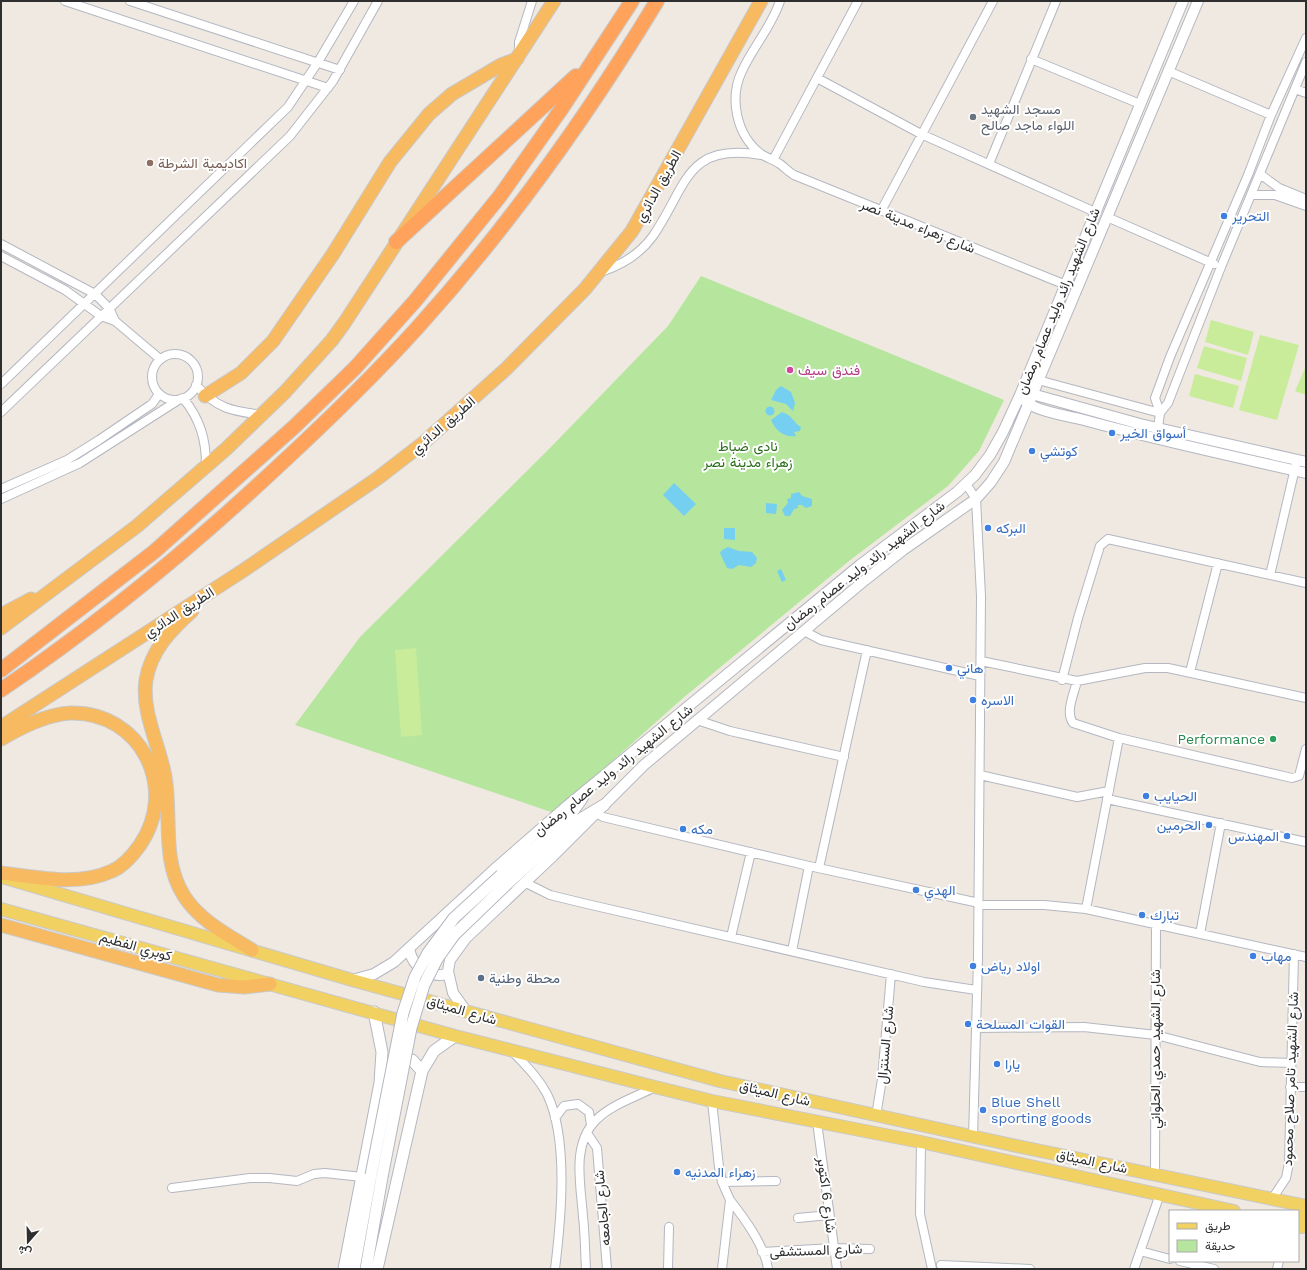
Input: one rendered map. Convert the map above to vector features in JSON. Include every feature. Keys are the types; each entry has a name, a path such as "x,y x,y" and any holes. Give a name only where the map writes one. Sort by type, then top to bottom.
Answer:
{"highway":[{"path":"1,628 137,526 206,466 245,432 285,392 332,340 554,1"},
{"path":"1,670 160,546 294,426 355,368 415,301 491,208 527,160 632,1"},
{"path":"1,690 83,632 201,537 333,415 390,358 470,268 532,190 598,95 657,1"},
{"path":"649,14 666,1"},
{"name":"الطريق الدائري","path":"1,727 244,570 378,478 422,444 507,368 601,272 632,231 651,200 761,1"},
{"path":"396,242 545,106 598,54"},
{"path":"205,396 241,373 274,341 333,254 390,162 428,114 452,94 518,58"},
{"path":"244,570 193,611 164,639 149,668 146,692 150,717 165,776 169,854 180,888 185,897 202,917 252,950"},
{"path":"1,614 28,600 46,594"},
{"path":"1,739 32,724 60,714 87,714 108,720 129,734 142,748 152,771 156,795 155,808 145,838 131,856 112,871 77,880 44,878 1,872"},
{"path":"1,924 218,985 244,988 270,984"}],"main road":[{"path":"344,1269 372,1177 411,1028 424,986 437,959 454,935 505,879 568,817 578,805 586,791"},
{"path":"505,879 579,820 600,809"},
{"name":"كوبري الفطيم","path":"1,877 252,950"},
{"name":"كوبري الفطيم","path":"1,909 270,984"},
{"name":"شارع الميثاق","path":"252,950 352,980 720,1081 972,1137 1154,1174 1272,1203 1305,1206"},
{"name":"شارع الميثاق","path":"270,984 455,1036 655,1088 712,1101 921,1142 1229,1210"},
{"path":"366,1269 382,1062 374,1012"},
{"path":"377,1269 422,1071 434,1051 455,1036"},
{"path":"382,1062 394,1056 403,1056 416,1063 422,1071"},
{"path":"354,1269 372,1177"},
{"path":"1302,1227 1299,1216 1305,1206"}],"street":[{"path":"67,1 328,88"},
{"path":"130,1 340,70"},
{"path":"1,384 288,106 307,80 354,1"},
{"path":"1,412 290,136 328,88 340,70 378,1"},
{"path":"518,58 519,42 532,1"},
{"path":"762,155 749,142 740,126 736,109 736,93 742,70 774,16 780,1"},
{"path":"774,160 858,1"},
{"path":"881,211 993,1"},
{"path":"990,164 1031,59 1056,1"},
{"name":"شارع الشهيد رائد وليد عصام رمضان","path":"352,980 381,971 394,962 497,867 586,791 860,565 966,484 983,465 997,444 1020,395 1183,1"},
{"name":"شارع الشهيد رائد وليد عصام رمضان","path":"448,974 450,960 466,938 644,765 903,550 976,499 991,482 1004,462 1198,1"},
{"path":"1160,413 1156,404 1156,394 1271,115 1306,38"},
{"path":"1031,59 1140,104"},
{"path":"1158,428 1160,413 1168,403 1221,267 1306,62"},
{"path":"1168,71 1271,115"},
{"path":"817,78 921,134 1095,212"},
{"path":"1295,89 1306,93"},
{"path":"601,272 623,263 646,244 658,227 683,180 699,164 713,156 727,152 743,152 762,155"},
{"name":"شارع زهراء مدينة نصر","path":"762,155 774,160 794,175 1066,285"},
{"path":"1260,174 1279,188 1306,199"},
{"path":"1252,195 1275,195 1306,206"},
{"path":"1107,217 1221,267"},
{"path":"1,244 95,294 109,308 115,321"},
{"path":"1,256 64,290 101,316 115,321 160,359"},
{"path":"1,499 80,463 193,391 198,375 195,365 188,357 178,353 168,354 154,365 151,373 154,388 159,394 172,400 181,398"},
{"path":"1038,380 1160,413"},
{"path":"196,385 205,396 217,405 232,411 262,414"},
{"path":"1,489 76,454 152,404 159,394"},
{"path":"1020,395 1138,434 1306,473"},
{"path":"181,398 193,411 201,426 206,447 206,466"},
{"path":"1030,399 1301,461 1294,471 1270,575"},
{"path":"1138,434 1140,424"},
{"path":"966,484 976,499 981,596 976,1028 972,1137"},
{"path":"1062,680 1078,618 1100,546 1103,541 1113,539 1306,584"},
{"path":"1190,672 1218,563"},
{"path":"804,631 817,638 980,676"},
{"path":"820,868 866,650"},
{"path":"981,661 1062,680 1077,681 1156,667 1190,672 1306,698"},
{"path":"1077,681 1069,713 1070,719 1073,723 1119,738 1292,778 1299,776 1306,749"},
{"path":"715,686 725,697"},
{"path":"697,720 730,731 844,757"},
{"path":"1086,909 1119,738"},
{"path":"980,775 1077,797 1108,795 1306,842"},
{"path":"600,809 603,817 978,904 1044,905 1086,909 1306,957"},
{"path":"1200,934 1221,823"},
{"path":"731,937 751,852"},
{"path":"792,951 809,866"},
{"path":"524,882 550,895 891,974 976,990"},
{"name":"شارع الشهيد حمدي الحلواني","path":"1154,1174 1156,924"},
{"path":"409,949 416,964 424,971 433,975 448,974 453,993 466,1011"},
{"name":"شارع الشهيد تامر صلاح محمود","path":"1272,1203 1283,1184 1288,1170 1294,954"},
{"name":"شارع السنترال","path":"876,1116 882,1079 891,974"},
{"path":"976,1028 1076,1026 1156,1035 1260,1062 1291,1063"},
{"path":"512,1051 541,1084 547,1094 555,1118 561,1188 554,1269"},
{"path":"1290,1087 1306,1087"},
{"path":"586,1269 579,1175 581,1148 592,1125 609,1110 655,1088"},
{"path":"712,1101 722,1182 730,1200 749,1227 762,1252 768,1269"},
{"path":"555,1118 564,1106 578,1104 589,1112 592,1125"},
{"name":"شارع 6 اكتوبر","path":"817,1122 837,1269"},
{"name":"شارع الجامعه","path":"587,1133 597,1148 607,1269"},
{"path":"921,1142 921,1226 932,1269"},
{"path":"172,1188 255,1178 297,1181 314,1174 325,1173 372,1177"},
{"path":"722,1182 776,1181"},
{"path":"1134,1269 1160,1194"},
{"path":"722,1269 730,1200"},
{"path":"798,1218 830,1215"},
{"path":"668,1269 669,1228"},
{"name":"شارع المستشفى","path":"762,1252 834,1248 870,1249"},
{"path":"1140,1251 1169,1258"},
{"path":"1185,1262 1211,1267"},
{"path":"941,1265 1030,1269"}],"green space":[{"name":"نادى ضباط زهراء مدينة نصر","path":"701,276 1004,400 979,451 948,486 849,561 683,698 554,813 295,725 360,637 550,448 668,326"},
{"path":"1211,320 1254,332 1248,355 1205,342"},
{"path":"1260,335 1299,345 1277,420 1239,410"},
{"path":"1204,346 1247,358 1241,381 1197,368"},
{"path":"1306,366 1306,395 1295,391"},
{"path":"1195,374 1239,386 1233,408 1189,396"},
{"path":"416,648 422,735 401,737 395,650"}],"water":[{"path":"781,386 791,392 795,403 793,411 786,404 771,400 776,390"},
{"path":"770,406 775,411 770,416 765,411"},
{"path":"782,412 789,415 796,424 801,427 800,431 794,432 796,436 788,436 780,432 773,424 771,420"},
{"path":"674,483 696,504 684,516 663,495"},
{"path":"799,492 802,496 812,499 812,506 806,508 802,505 798,505 798,508 794,509 790,516 785,516 782,510 788,503 787,499 791,498 791,494"},
{"path":"766,503 777,504 776,514 766,513"},
{"path":"724,528 735,528 735,540 724,539"},
{"path":"728,547 739,551 752,552 757,558 756,563 751,567 739,565 732,569 727,568 720,553"},
{"path":"781,569 786,580 782,582 777,571"}],"place":[{"name":"مسجد الشهيد اللواء ماجد صالح","path":"973,117"},
{"name":"اكاديمية الشرطة","path":"150,163"},
{"name":"التحرير","path":"1224,216"},
{"name":"فندق سيف","path":"790,370"},
{"name":"أسواق الخير","path":"1112,433"},
{"name":"كوتشي","path":"1032,451"},
{"name":"البركه","path":"988,528"},
{"name":"هاني","path":"949,668"},
{"name":"الاسره","path":"973,700"},
{"name":"Performance","path":"1273,739"},
{"name":"الحيايب","path":"1146,796"},
{"name":"الحرمين","path":"1209,825"},
{"name":"مكه","path":"683,829"},
{"name":"المهندس","path":"1287,836"},
{"name":"الهدي","path":"916,890"},
{"name":"تبارك","path":"1142,915"},
{"name":"مهاب","path":"1253,956"},
{"name":"اولاد رياض","path":"973,966"},
{"name":"محطة وطنية","path":"481,978"},
{"name":"القوات المسلحة","path":"968,1024"},
{"name":"يارا","path":"997,1064"},
{"name":"Blue Shell sporting goods","path":"983,1110"},
{"name":"زهراء المدنيه","path":"677,1172"}]}
